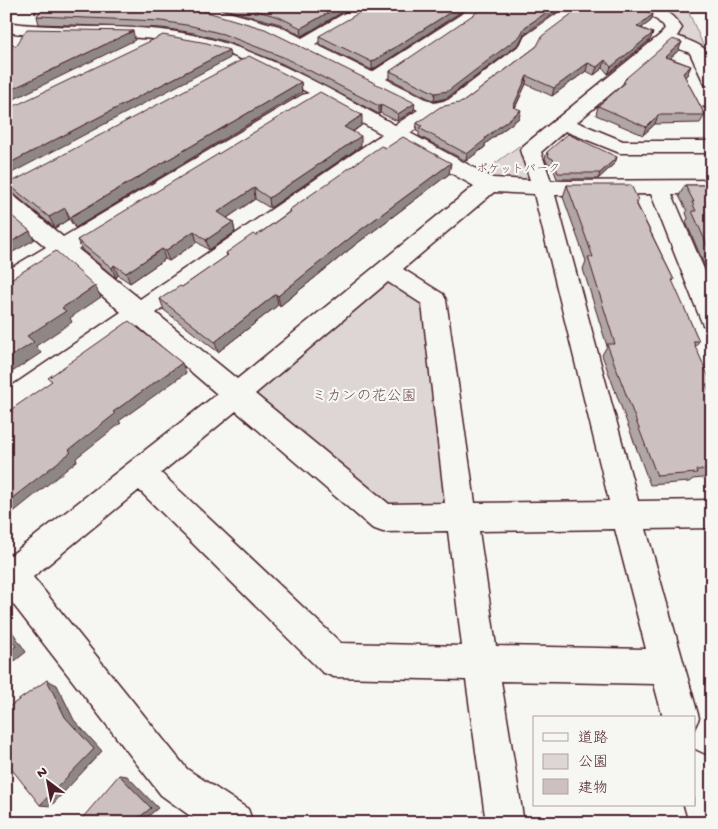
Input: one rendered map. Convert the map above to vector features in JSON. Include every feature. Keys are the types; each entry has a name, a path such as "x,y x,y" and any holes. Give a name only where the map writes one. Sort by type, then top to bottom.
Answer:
{"street":[{"path":"64,6 166,7 210,12 240,20 273,30 432,109"},
{"path":"302,44 369,6"},
{"path":"373,79 485,6"},
{"path":"6,405 432,109 454,104 528,48 531,40 579,6"},
{"path":"150,39 166,7"},
{"path":"643,7 663,16 674,28 667,38 530,150 542,188 626,516 680,716"},
{"path":"240,20 257,11"},
{"path":"6,28 213,44 250,58 320,92 395,135 489,185 542,188 712,187"},
{"path":"15,45 23,41 32,31"},
{"path":"667,38 696,50 712,81"},
{"path":"224,71 250,58"},
{"path":"6,282 320,92"},
{"path":"563,123 620,147 712,147"},
{"path":"234,823 174,782 8,574 236,395 489,185"},
{"path":"659,188 712,318"},
{"path":"9,190 63,248 383,518 712,514"},
{"path":"386,270 434,300 481,664 505,823"},
{"path":"140,472 334,660 668,667"},
{"path":"696,777 708,823"}],"path":[{"path":"694,107 712,108"}],"green space":[{"path":"650,6 686,6 704,47 698,48 673,39 678,30 648,8"},
{"name":"ポケットパーク","path":"519,146 530,150 543,188 475,178"},
{"name":"ミカンの花公園","path":"386,270 434,300 462,518 383,518 236,395"}],"building":[{"path":"43,6 207,12 265,29 415,103 398,114 283,57 223,34 161,21 37,16"},
{"path":"240,6 340,6 301,28 279,17"},
{"path":"371,6 460,6 372,62 319,36"},
{"path":"486,6 556,6 525,27 520,36 448,91 435,93 390,71"},
{"path":"582,6 632,6 653,14 637,27 653,33 611,67 605,60 597,67 588,63 554,88 527,76 513,107 521,110 467,154 419,128 422,126 417,123 440,107 463,102 537,46 542,36"},
{"path":"27,29 133,31 6,92 6,40 16,46"},
{"path":"163,35 207,43 229,50 6,165 6,110"},
{"path":"672,39 682,42 665,57 691,66 683,73 705,115 658,115 646,127 598,106 625,83 626,78"},
{"path":"249,56 301,82 70,217 65,208 49,217 8,184"},
{"path":"320,92 362,115 344,127 361,136 269,198 254,188 218,212 233,222 206,240 194,231 165,251 162,249 126,273 114,265 112,268 77,240"},
{"path":"568,134 617,157 600,173 558,173 553,159 549,157 547,152"},
{"path":"403,137 451,163 215,342 160,299 180,286 182,287 228,255 226,253 253,234 256,236 291,211 289,210 381,146 386,148"},
{"path":"567,185 631,185 638,200 635,201 674,280 672,280 699,341 693,341 712,384 706,384 712,397 712,469 696,470 697,473 657,476 607,344 615,344 588,257 593,257"},
{"path":"685,185 712,185 712,256 692,211 696,211 692,202 694,202"},
{"path":"6,211 30,231 6,245"},
{"path":"56,251 95,286 62,308 66,311 27,336 34,342 6,360 6,282"},
{"path":"129,321 182,363 113,412 115,414 69,450 71,452 6,503 6,413 52,381 48,378"},
{"path":"6,632 16,646 6,654"},
{"path":"47,680 65,717 94,749 40,805 6,762 6,709"},
{"path":"119,775 151,808 132,823 78,823"}]}
